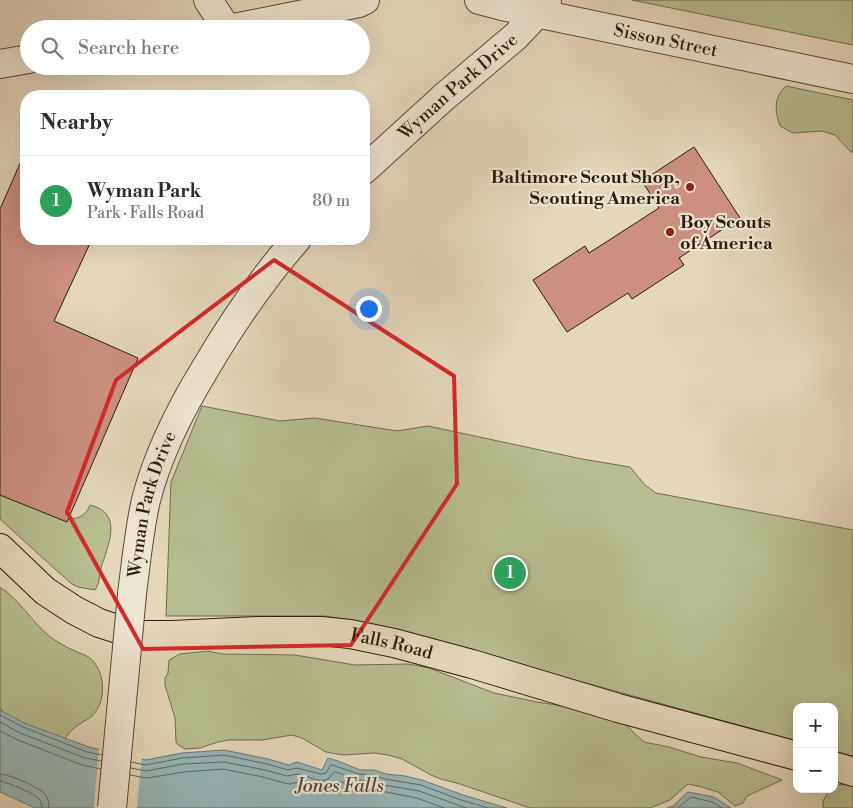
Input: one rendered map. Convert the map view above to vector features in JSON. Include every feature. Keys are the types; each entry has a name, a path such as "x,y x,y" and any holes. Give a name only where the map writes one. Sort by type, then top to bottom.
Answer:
{"main road":[{"name":"Falls Road","path":"0,548 46,591 74,610 99,623 136,635 312,630 350,634 472,664 618,708 793,755"},
{"path":"838,767 853,772"}],"street":[{"path":"208,0 222,20"},
{"path":"273,20 359,3 365,0"},
{"name":"Sisson Street","path":"479,0 502,6 544,7 853,79"},
{"name":"Wyman Park Drive","path":"370,164 436,103 516,36 544,7"},
{"path":"0,64 20,61"},
{"name":"Wyman Park Drive","path":"112,808 139,537 146,499 156,466 177,418 224,337 248,301 292,245"}],"highlighted area":[{"path":"274,260 454,376 457,484 351,645 143,649 67,512 116,380"}],"green space":[{"path":"632,0 853,0 853,45"},
{"path":"786,86 853,100 853,152 835,135 822,131 793,133 780,126 776,105 779,95"},
{"path":"202,406 280,421 315,418 397,431 428,426 582,459 630,467 645,485 656,493 853,530 853,756 838,752 838,703 793,703 793,740 364,622 325,616 166,616 171,482"},
{"path":"0,489 65,519 73,519 80,516 86,512 90,505 101,509 107,515 110,522 110,540 95,590 72,584 0,519"},
{"path":"0,587 14,598 49,636 90,658 100,673 102,696 97,710 92,716 71,731 57,751 7,717 0,708"},
{"path":"208,651 222,654 295,655 355,665 408,664 429,668 494,693 576,708 626,724 644,742 669,747 701,757 737,763 782,780 747,796 743,803 735,806 718,792 688,784 670,800 650,808 530,808 441,779 402,759 375,753 343,755 326,752 302,738 292,735 262,740 229,740 200,748 185,749 176,742 175,718 165,685 169,660 180,654"},
{"path":"853,784 853,808 823,808 823,801 828,793 838,793 838,785"}],"water":[{"name":"Jones Falls","path":"0,710 24,723 89,747 146,760 182,753 224,750 289,765 297,762 322,770 328,758 360,770 374,770 422,780 507,808 35,808 0,792"},
{"path":"688,792 714,797 731,808 667,808 673,806"}],"pier":[{"path":"99,747 142,756 137,808 94,808"}],"building":[{"name":"Boy Scouts of America","path":"694,147 740,218 679,258 684,265 632,299 628,293 567,332 533,280 585,246 589,253 659,208 642,181"},
{"path":"20,164 20,245 89,245 54,321 138,358 67,522 0,495 0,209"}],"place":[{"name":"Baltimore Scout Shop, Scouting America","path":"690,187"},
{"name":"Boy Scouts of America","path":"670,232"},
{"name":"Wyman Park","path":"510,573"}]}
